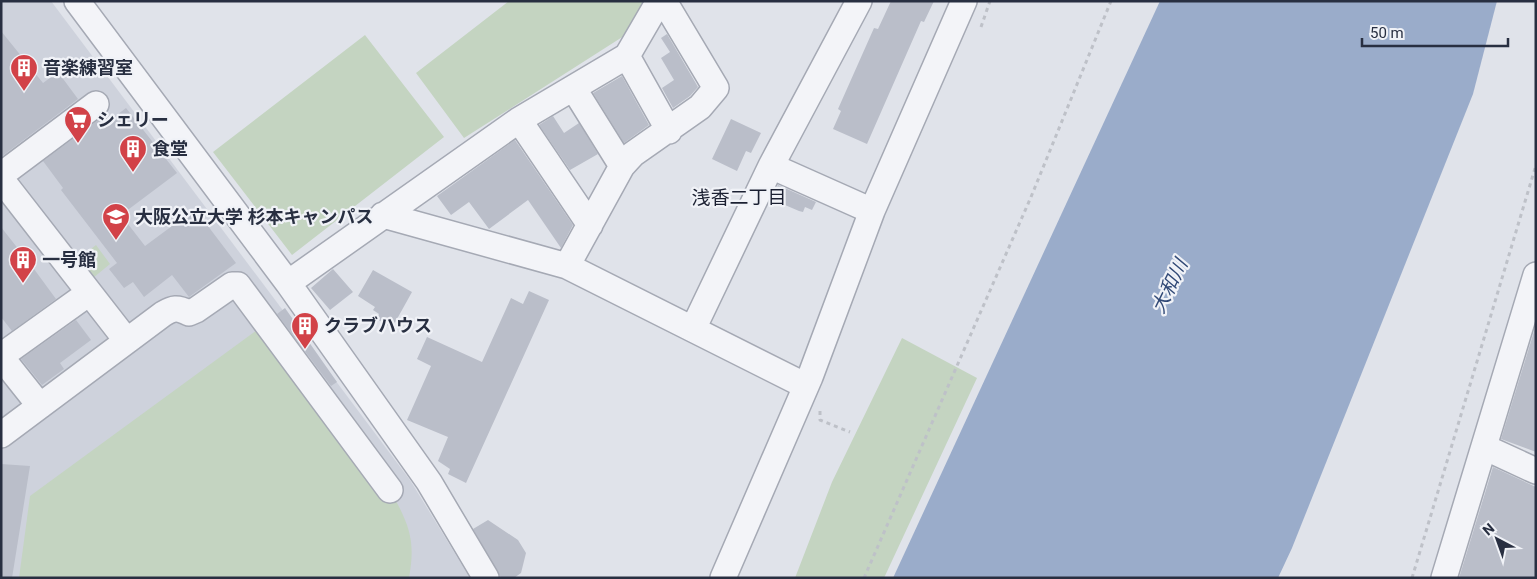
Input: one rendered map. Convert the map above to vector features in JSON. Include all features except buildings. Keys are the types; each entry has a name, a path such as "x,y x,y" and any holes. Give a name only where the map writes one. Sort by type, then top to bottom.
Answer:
{"street":[{"path":"77,1 288,283 428,482 486,578"},
{"path":"288,283 519,120 627,56 660,1"},
{"path":"567,266 622,166 633,154 669,131 700,107 716,88 664,1"},
{"path":"693,329 771,166 859,1"},
{"path":"723,578 806,386 872,211 964,1"},
{"path":"627,56 669,131"},
{"path":"574,88 622,166"},
{"path":"96,104 2,182 128,341"},
{"path":"519,120 590,225"},
{"path":"771,166 872,211"},
{"path":"383,215 567,266 806,386"},
{"path":"1444,578 1484,447 1528,326 1536,275"},
{"path":"1,435 173,308 180,308 189,313 232,285 238,285 390,490"},
{"path":"40,406 1,357 89,293"},
{"path":"1484,447 1536,471"}],"path":[{"path":"981,27 990,1"},
{"path":"864,578 1031,197 1111,1"},
{"path":"1412,578 1536,165"},
{"path":"820,420 850,432"}],"shaded area":[{"name":"大阪公立大学 杉本キャンパス","path":"1,1 51,1 410,480 470,578 1,578"}],"green space":[{"path":"509,1 647,1 627,34 464,138 416,73"},
{"path":"365,35 444,137 292,255 213,152"},
{"path":"96,245 110,264 93,278 78,259"},
{"path":"264,325 395,499 405,519 410,537 412,556 409,578 19,578 30,496"},
{"path":"902,338 977,378 884,578 795,578 832,482"}],"water":[{"name":"大和川","path":"1160,1 1497,1 1473,94 1292,548 1278,578 893,578"}],"place":[{"name":"音楽練習室","path":"24,92"},
{"name":"シェリー","path":"78,144"},
{"name":"食堂","path":"133,173"},
{"name":"大阪公立大学 杉本キャンパス","path":"116,241"},
{"name":"一号館","path":"23,284"},
{"name":"クラブハウス","path":"305,350"}],"district":[{"name":"浅香二丁目","path":"739,197"}]}
